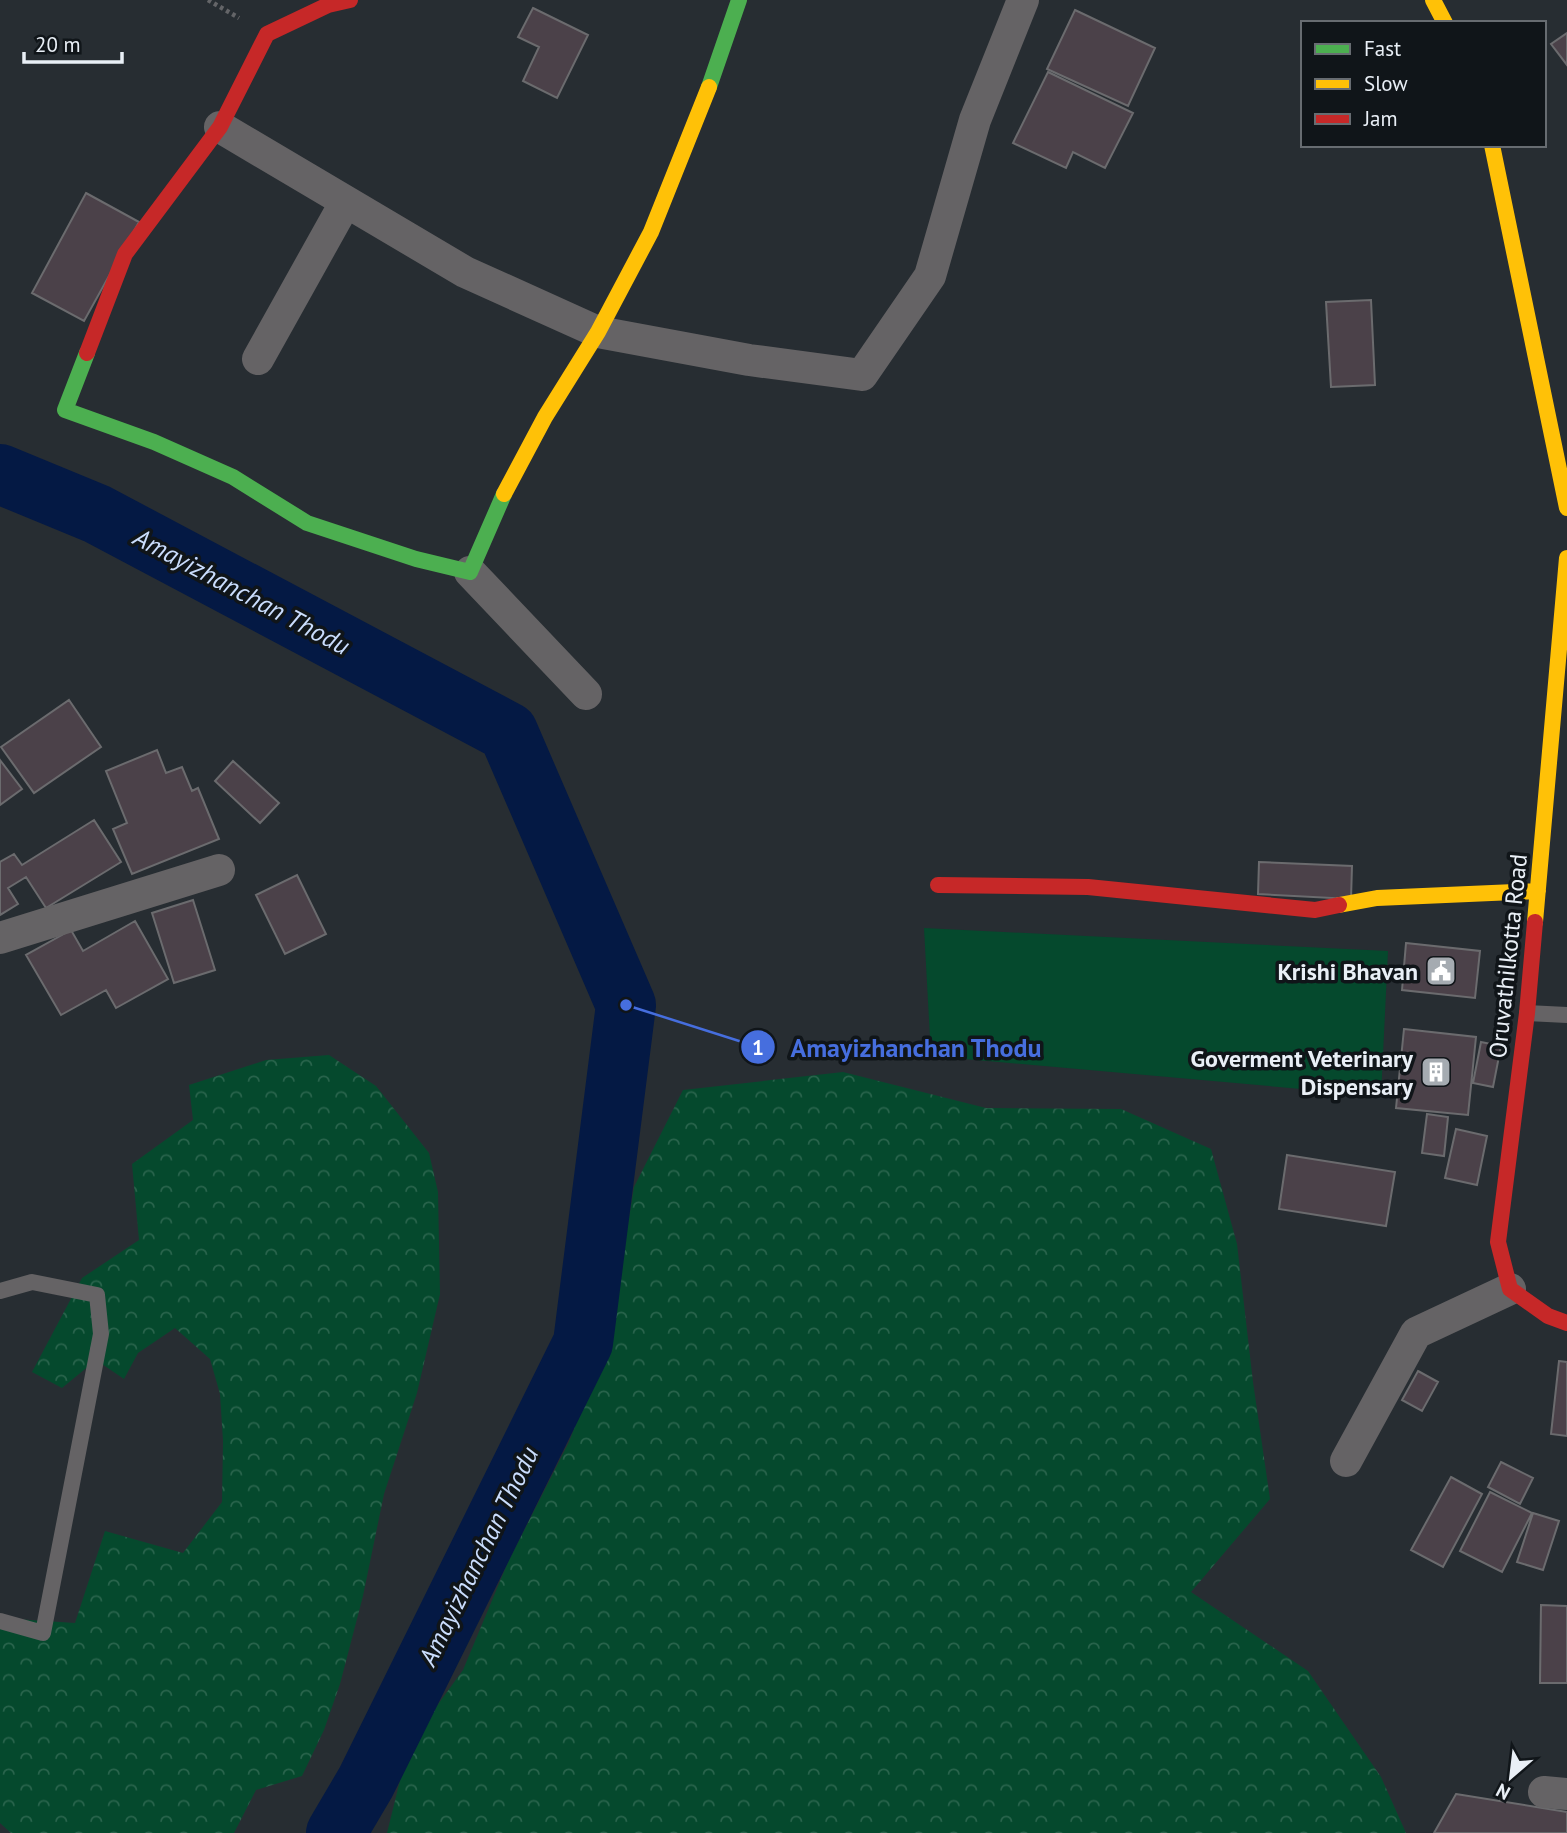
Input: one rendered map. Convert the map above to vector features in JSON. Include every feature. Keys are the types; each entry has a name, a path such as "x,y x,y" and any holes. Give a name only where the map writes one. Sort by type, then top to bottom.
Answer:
{"street":[{"path":"351,0 328,5 267,34 220,127 125,254 65,410 154,442 233,477 307,523 416,559 470,572 586,694"},
{"path":"470,572 504,494 545,417 598,332 651,233 701,109 739,0"},
{"path":"220,127 465,272 598,332 749,360 862,375 930,276 975,120 1024,0"},
{"path":"1433,0 1444,21"},
{"path":"1492,147 1567,508"},
{"path":"258,359 345,202"},
{"name":"Oruvathilkotta Road","path":"1510,1289 1498,1242 1527,1013 1567,558"},
{"path":"0,938 219,870"},
{"path":"938,885 1088,887 1315,910 1377,898 1538,891"},
{"path":"1346,1461 1416,1333 1510,1289 1548,1316 1567,1322"}],"lane":[{"path":"1527,1013 1567,1015"},
{"path":"0,1290 32,1282 97,1295 101,1334 43,1633 0,1622"}],"green space":[{"path":"924,928 1388,951 1381,1096 931,1056"},
{"path":"329,1055 376,1086 429,1153 438,1192 440,1294 417,1393 384,1494 363,1596 340,1684 324,1730 302,1776 256,1790 234,1833 11,1833 0,1823 0,1618 75,1623 105,1531 183,1553 222,1502 223,1441 220,1394 210,1359 175,1328 138,1353 124,1379 96,1360 62,1388 32,1372 82,1278 139,1240 132,1164 193,1120 189,1085 266,1060"},
{"path":"843,1072 986,1108 1121,1109 1211,1149 1237,1244 1270,1499 1191,1592 1308,1671 1381,1777 1406,1833 387,1833 409,1744 463,1670 508,1562 569,1442 611,1330 634,1187 683,1090"}],"building":[{"path":"533,8 588,35 557,98 523,81 539,47 518,37"},
{"path":"1075,10 1155,48 1128,106 1047,69"},
{"path":"1567,33 1567,65 1551,44"},
{"path":"1048,72 1133,113 1105,168 1073,152 1066,168 1013,143"},
{"path":"86,193 139,222 84,321 32,293"},
{"path":"1371,300 1375,385 1331,387 1326,302"},
{"path":"69,700 101,747 34,793 1,747"},
{"path":"157,750 166,773 182,767 192,791 198,788 219,839 132,874 113,829 127,823 106,771"},
{"path":"0,760 22,789 0,805"},
{"path":"233,761 279,803 260,823 215,781"},
{"path":"94,820 121,862 46,908 26,877 8,888 18,904 0,915 0,862 14,854 22,865"},
{"path":"1259,862 1352,866 1351,899 1258,894"},
{"path":"297,875 326,934 285,954 256,895"},
{"path":"193,900 215,970 174,983 152,913"},
{"path":"135,921 168,979 116,1008 106,990 61,1015 26,955 71,930 83,951"},
{"name":"Krishi Bhavan","path":"1406,943 1480,951 1475,998 1402,990"},
{"name":"Goverment Veterinary Dispensary","path":"1404,1029 1476,1037 1468,1115 1396,1108"},
{"path":"1481,1042 1501,1046 1493,1087 1473,1083"},
{"path":"1427,1114 1448,1117 1444,1156 1422,1153"},
{"path":"1456,1129 1487,1136 1477,1185 1445,1178"},
{"path":"1287,1155 1395,1172 1386,1226 1279,1209"},
{"path":"1559,1361 1567,1362 1567,1436 1551,1434"},
{"path":"1418,1371 1438,1382 1422,1411 1402,1400"},
{"path":"1501,1462 1533,1478 1520,1504 1488,1487"},
{"path":"1451,1477 1482,1494 1443,1567 1411,1550"},
{"path":"1490,1492 1532,1513 1502,1572 1460,1551"},
{"path":"1533,1513 1559,1521 1543,1570 1517,1562"},
{"path":"1541,1605 1567,1606 1567,1683 1540,1683"},
{"path":"1456,1794 1567,1812 1567,1833 1434,1833"}],"waterway":[{"name":"Amayizhanchan Thodu","path":"0,474 97,514 508,732 626,1005 583,1343 366,1782 336,1833"}],"traffic: fast":[{"path":"709,87 739,0"},
{"path":"87,353 65,410 154,442 233,477 307,523 416,559 470,572 504,494"}],"traffic: slow":[{"path":"1433,0 1444,21"},
{"path":"504,494 545,417 598,332 651,232 709,87"},
{"path":"1492,147 1567,508"},
{"path":"1535,922 1567,558"},
{"path":"1339,905 1377,898 1538,891"}],"traffic: jam":[{"path":"87,353 125,254 220,127 267,34 328,5 350,0"},
{"path":"938,885 1088,887 1315,910 1339,905"},
{"path":"1535,922 1527,1013 1498,1242 1510,1289 1548,1316 1567,1323"}],"place":[{"name":"Krishi Bhavan","path":"1441,971"},
{"name":"Amayizhanchan Thodu","path":"626,1005"},
{"name":"Goverment Veterinary Dispensary","path":"1436,1072"}]}
